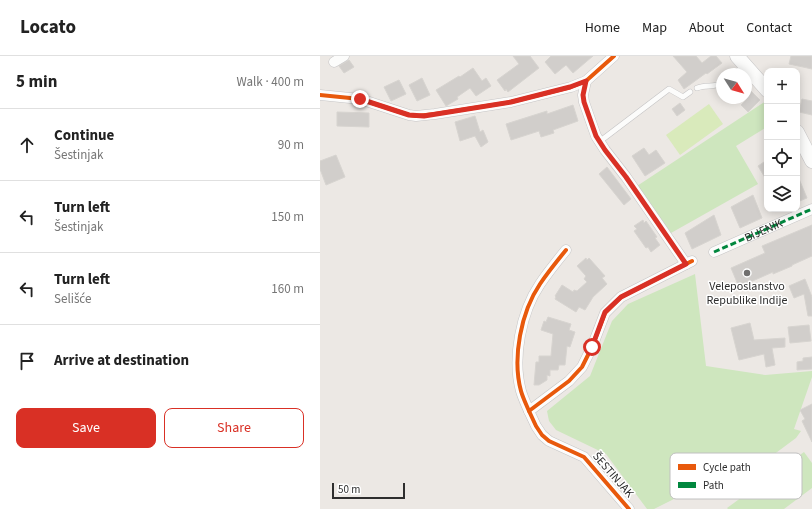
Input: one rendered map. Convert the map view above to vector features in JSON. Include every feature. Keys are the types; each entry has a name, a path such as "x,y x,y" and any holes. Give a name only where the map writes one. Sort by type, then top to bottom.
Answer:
{"main road":[{"path":"741,60 764,87"},
{"path":"800,138 812,161"}],"street":[{"path":"334,62 344,56"},
{"path":"320,95 360,99 409,115 424,116 511,102 563,89 586,81 614,56"},
{"path":"529,411 569,381 582,367 592,347 605,312 621,297 689,262 599,142 593,130 584,102 583,95 586,81"},
{"name":"BIJENIK","path":"714,252 812,209"},
{"name":"ŠESTINJAK","path":"566,250 539,285 527,309 521,333 518,357 521,390 529,411 542,435 549,441 584,457 629,509"}],"lane":[{"path":"697,88 707,85 716,86"},
{"path":"599,142 669,89 683,97 690,92"}],"green space":[{"path":"764,102 764,129 736,146 758,184 671,233 637,186"},
{"path":"709,104 723,124 680,155 666,135"},
{"path":"695,274 706,366 765,375 812,371 812,377 794,429 801,431 796,438 776,453 670,453 670,499 674,499 654,509 647,509 606,454 556,430 549,421 547,411 590,376 612,321 628,304"},
{"path":"804,452 812,463 812,488 802,496 802,453"},
{"path":"739,499 797,499 784,509 727,508"}],"building":[{"path":"513,56 530,56 539,68 508,92 506,89 505,91 497,80 519,64"},
{"path":"551,56 593,56 573,73 566,65 555,74 545,62"},
{"path":"673,56 696,56 702,63 711,56 716,56 722,63 684,89 678,80 687,72"},
{"path":"791,56 812,56 812,69 789,64"},
{"path":"349,60 354,67 344,73 339,66"},
{"path":"473,68 482,81 486,78 491,86 476,96 470,88 457,97 458,99 446,106 436,90"},
{"path":"422,78 430,95 417,101 409,85"},
{"path":"399,80 406,94 391,101 384,87"},
{"path":"752,92 760,100 748,112 741,105 752,104"},
{"path":"802,99 812,101 812,115 800,112"},
{"path":"680,103 685,110 677,116 672,109"},
{"path":"573,105 578,121 553,130 554,133 541,137 539,131 511,140 506,124 547,111 547,114"},
{"path":"337,112 369,113 369,127 337,126"},
{"path":"475,116 480,132 483,130 488,142 481,147 475,136 460,141 455,122"},
{"path":"644,148 649,155 656,150 665,163 645,176 632,156"},
{"path":"336,155 345,177 326,185 320,169 320,161"},
{"path":"764,162 764,176 758,166"},
{"path":"607,167 631,199 624,205 599,174"},
{"path":"800,181 807,198 800,201"},
{"path":"753,195 762,218 740,228 731,207"},
{"path":"714,215 721,235 692,249 685,233"},
{"path":"643,220 644,223 646,221 657,237 655,238 660,245 651,252 648,247 646,248 634,231 637,229 634,226"},
{"path":"812,225 812,256 792,266 773,274 773,272 739,287 731,268 765,253 762,246"},
{"path":"586,258 587,260 589,258 605,276 602,278 607,284 593,297 585,310 579,307 576,312 555,299 555,296 562,285 573,292 574,290 577,291 587,282 584,279 586,276 577,266"},
{"path":"805,279 812,297 812,316 808,316 804,294 794,298 789,286"},
{"path":"548,317 571,324 569,330 575,332 570,347 567,346 565,365 559,365 558,370 550,370 550,376 547,375 547,380 539,385 534,385 536,362 539,362 539,356 551,356 553,334 541,330 544,321 546,322"},
{"path":"750,323 754,340 785,338 785,347 772,348 775,365 766,367 764,354 739,360 731,328"},
{"path":"809,325 811,341 790,343 788,327"},
{"path":"812,357 812,369 797,370 797,362 803,361 803,358"},
{"path":"812,404 812,442 802,421 805,419 800,410"}],"marked path":[{"path":"714,252 812,209"}],"cycle path":[{"path":"320,95 360,99 409,115 416,116 435,114 511,102 571,87 586,81 614,56"},
{"path":"566,250 546,275 533,295 523,321 518,350 518,378 522,394 529,411 569,381 582,367 592,347 605,313 621,297 692,261"},
{"path":"529,411 542,435 549,441 584,457 629,509"}],"place":[{"name":"Veleposlanstvo Republike Indije","path":"747,273"}],"route":[{"path":"360,99 409,115 424,116 495,103 511,102 570,87 586,81 583,95 584,102 586,112 596,136 686,264 621,297 605,312 592,347"}]}
